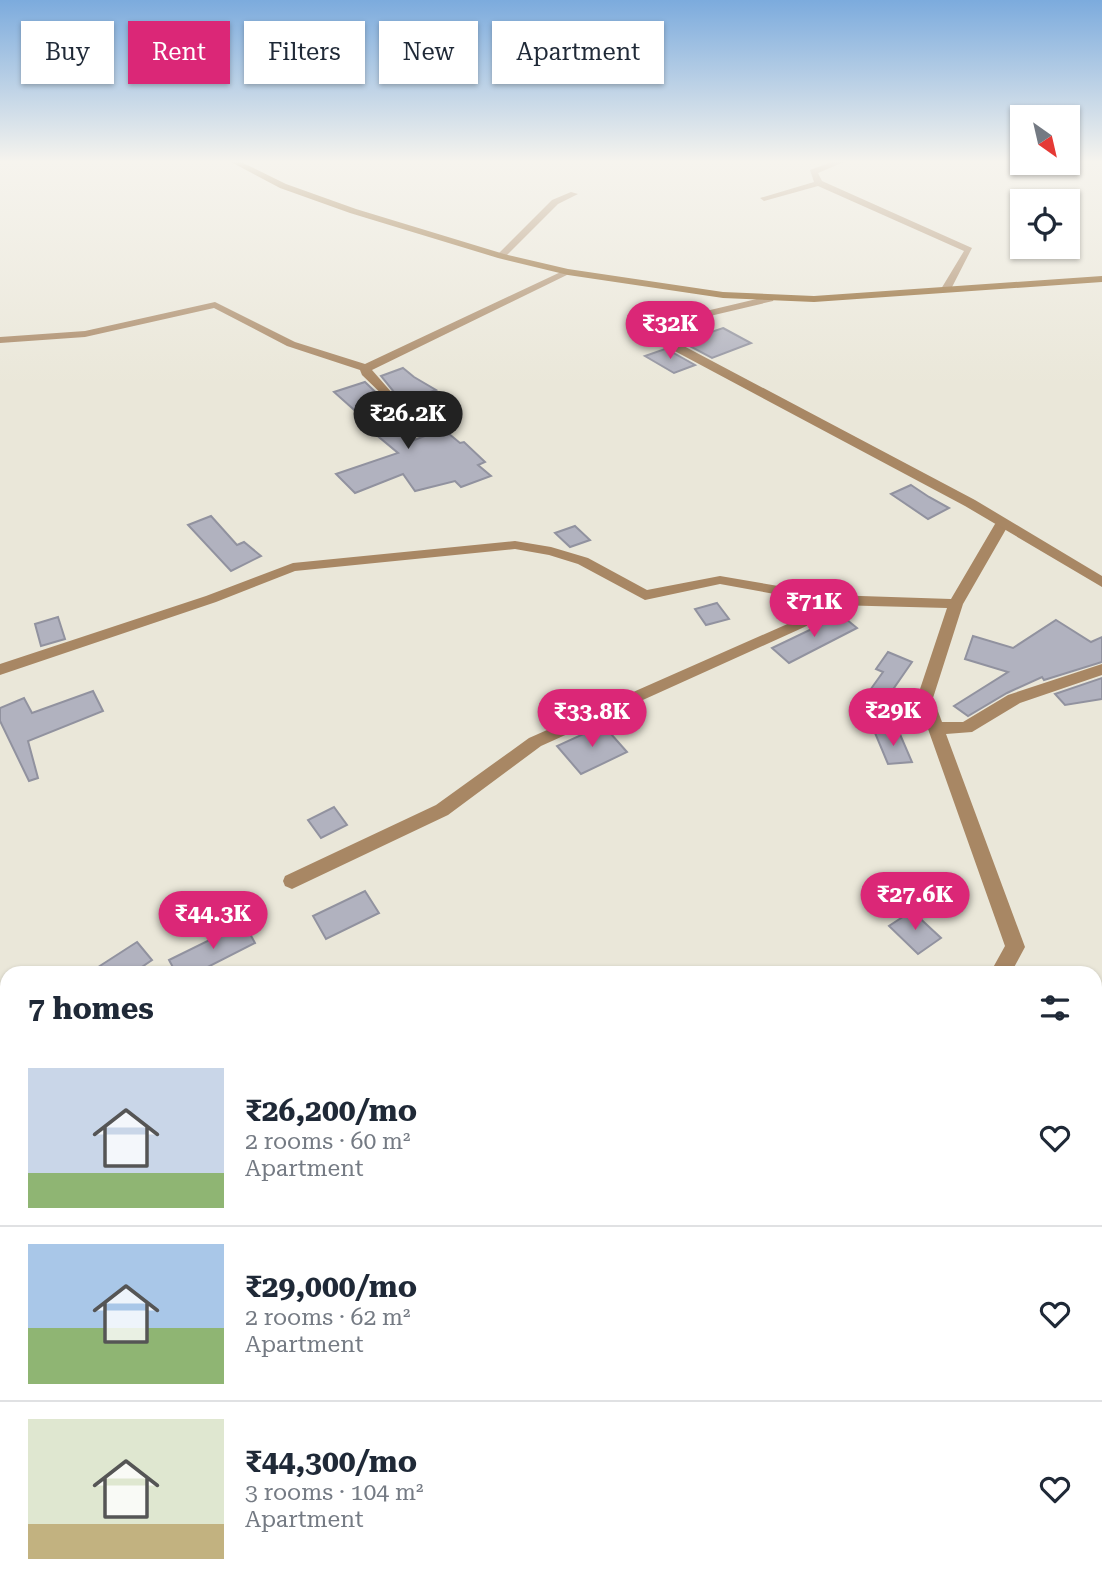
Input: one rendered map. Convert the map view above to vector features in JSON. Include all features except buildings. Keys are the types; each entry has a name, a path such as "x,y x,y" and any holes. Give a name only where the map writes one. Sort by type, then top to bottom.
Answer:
{"main road":[{"path":"436,236 501,256 568,272 723,296 769,299 814,299 1102,279"}],"street":[{"path":"501,256 521,236"},
{"path":"940,236 969,250 946,289"},
{"path":"0,340 85,334 215,305 291,344 366,368 568,272"},
{"path":"769,299 672,322 656,331 658,337 673,346 970,503 1102,582"},
{"path":"366,368 366,373 394,402"},
{"path":"1002,524 956,604 925,698 1015,947 1004,966"},
{"path":"0,670 198,603 293,567 515,545 542,548 601,566 645,595 720,580 831,600 956,604"},
{"path":"292,881 442,810 535,742 806,621 831,600"},
{"path":"935,728 966,728 1014,699 1102,669"}]}
